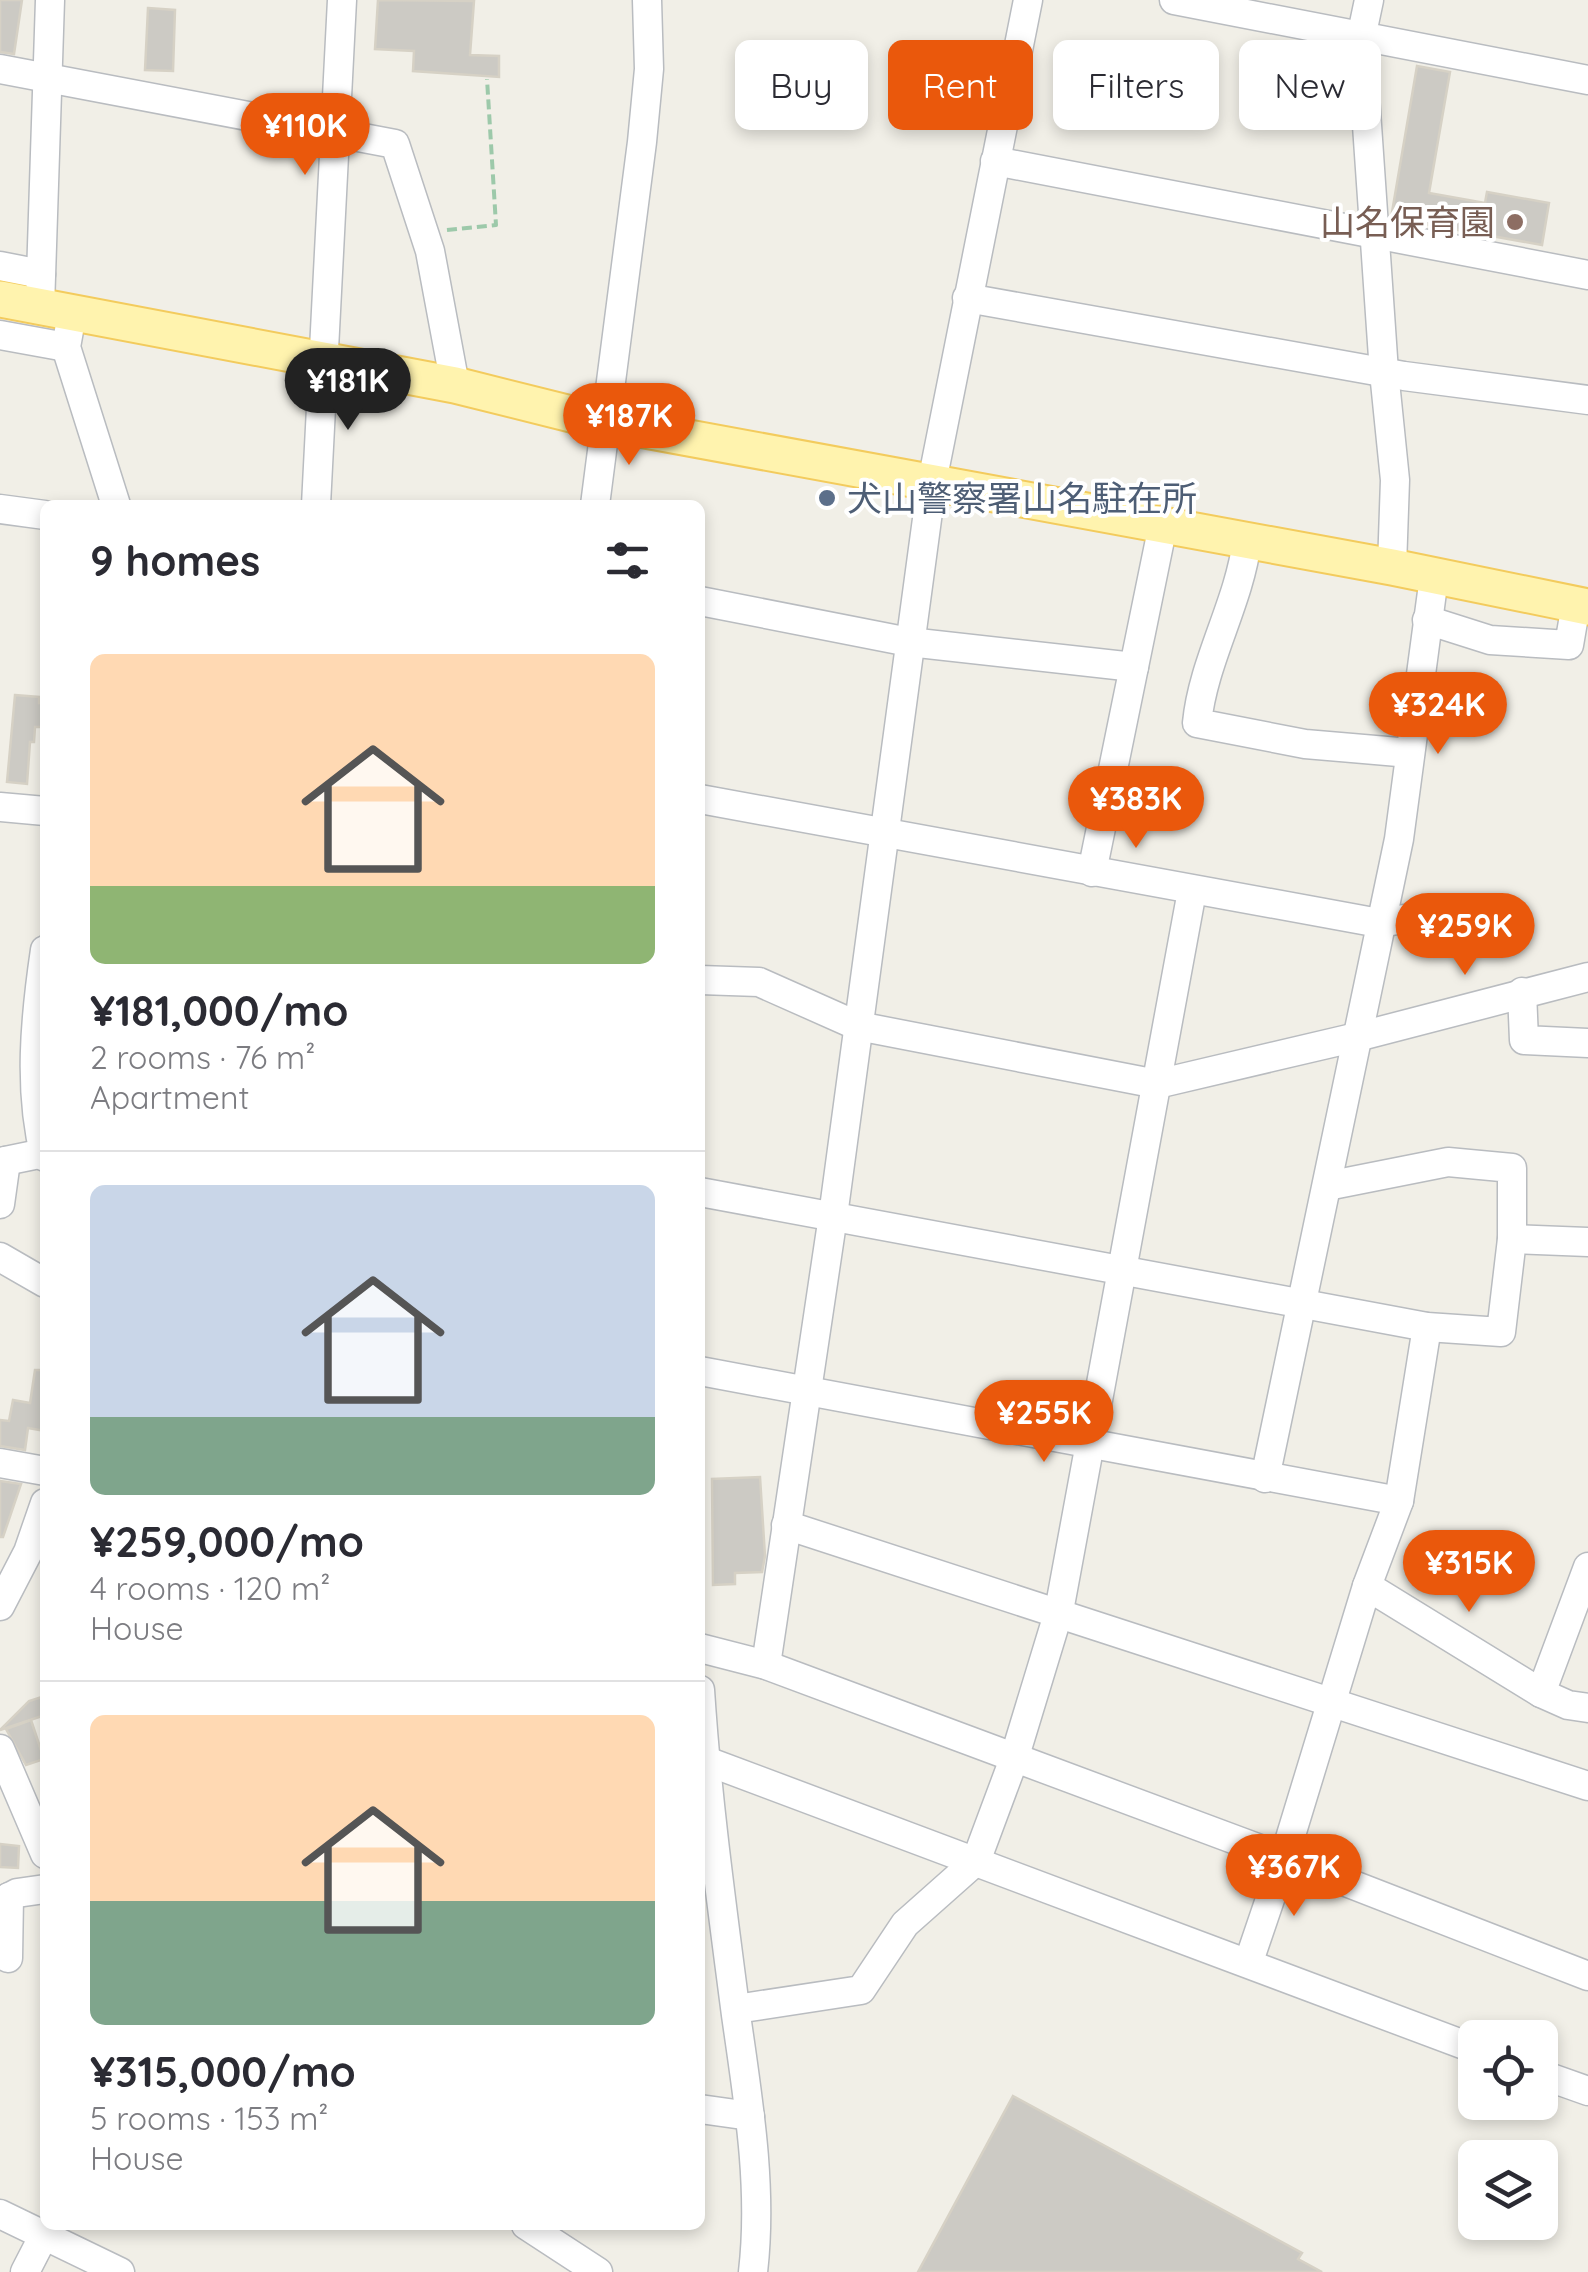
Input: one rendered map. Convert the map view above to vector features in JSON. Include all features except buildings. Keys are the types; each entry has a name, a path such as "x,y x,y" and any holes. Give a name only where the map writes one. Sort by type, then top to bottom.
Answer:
{"main road":[{"path":"0,300 455,385 606,423 1392,567 1582,606"}],"street":[{"path":"50,0 48,78 55,310 114,500"},
{"path":"316,500 342,0"},
{"path":"596,500 648,87 647,0"},
{"path":"766,1665 833,1216 932,482 1028,0"},
{"path":"1174,0 1588,80"},
{"path":"1369,0 1361,38 1384,372 1396,480 1392,567"},
{"path":"0,69 395,144 430,251 455,385"},
{"path":"995,161 1588,275"},
{"path":"0,266 55,310"},
{"path":"966,298 1384,372 1588,400"},
{"path":"0,335 55,310"},
{"path":"0,509 40,514"},
{"path":"1092,872 1162,525"},
{"path":"1246,541 1239,582 1199,699 1197,723 1305,744 1410,753"},
{"path":"1265,1478 1379,923 1400,839 1434,577"},
{"path":"705,602 909,642 1134,668"},
{"path":"1427,620 1490,640 1568,646 1582,606"},
{"path":"705,800 1379,923 1429,915 1466,915"},
{"path":"0,807 40,811"},
{"path":"736,2009 861,1990 905,1924 976,1861 1014,1758 1059,1611 1192,891"},
{"path":"705,980 759,982 858,1026 1157,1084 1357,1038 1588,977"},
{"path":"1522,992 1524,1040 1588,1042"},
{"path":"40,1012 34,1084 40,1137"},
{"path":"0,1204 3,1162 40,1156"},
{"path":"705,1193 1428,1327 1501,1332 1512,1240 1512,1168 1448,1162 1327,1186"},
{"path":"1512,1240 1588,1242"},
{"path":"0,1257 40,1280"},
{"path":"1249,1961 1367,1586 1399,1501 1428,1327"},
{"path":"705,1372 1399,1501"},
{"path":"0,1463 40,1470"},
{"path":"0,1606 28,1552 40,1517"},
{"path":"786,1526 1059,1611 1330,1704 1588,1786"},
{"path":"1541,1692 1588,1567"},
{"path":"1367,1586 1541,1692 1588,1708"},
{"path":"705,1649 766,1665 1588,1976"},
{"path":"0,1748 40,1842"},
{"path":"705,1760 1458,2042"},
{"path":"705,1768 750,2116 756,2197 753,2272"},
{"path":"705,1891 717,1868"},
{"path":"8,1958 4,1900 17,1893 40,1890"},
{"path":"1558,2080 1588,2090"},
{"path":"705,2110 750,2116"},
{"path":"0,2214 120,2272"},
{"path":"534,2230 598,2272"},
{"path":"25,2272 44,2235"}],"path":[{"path":"422,232 496,225 488,79"}],"place":[{"name":"山名保育園","path":"1515,222"},
{"name":"犬山警察署山名駐在所","path":"827,498"}]}
